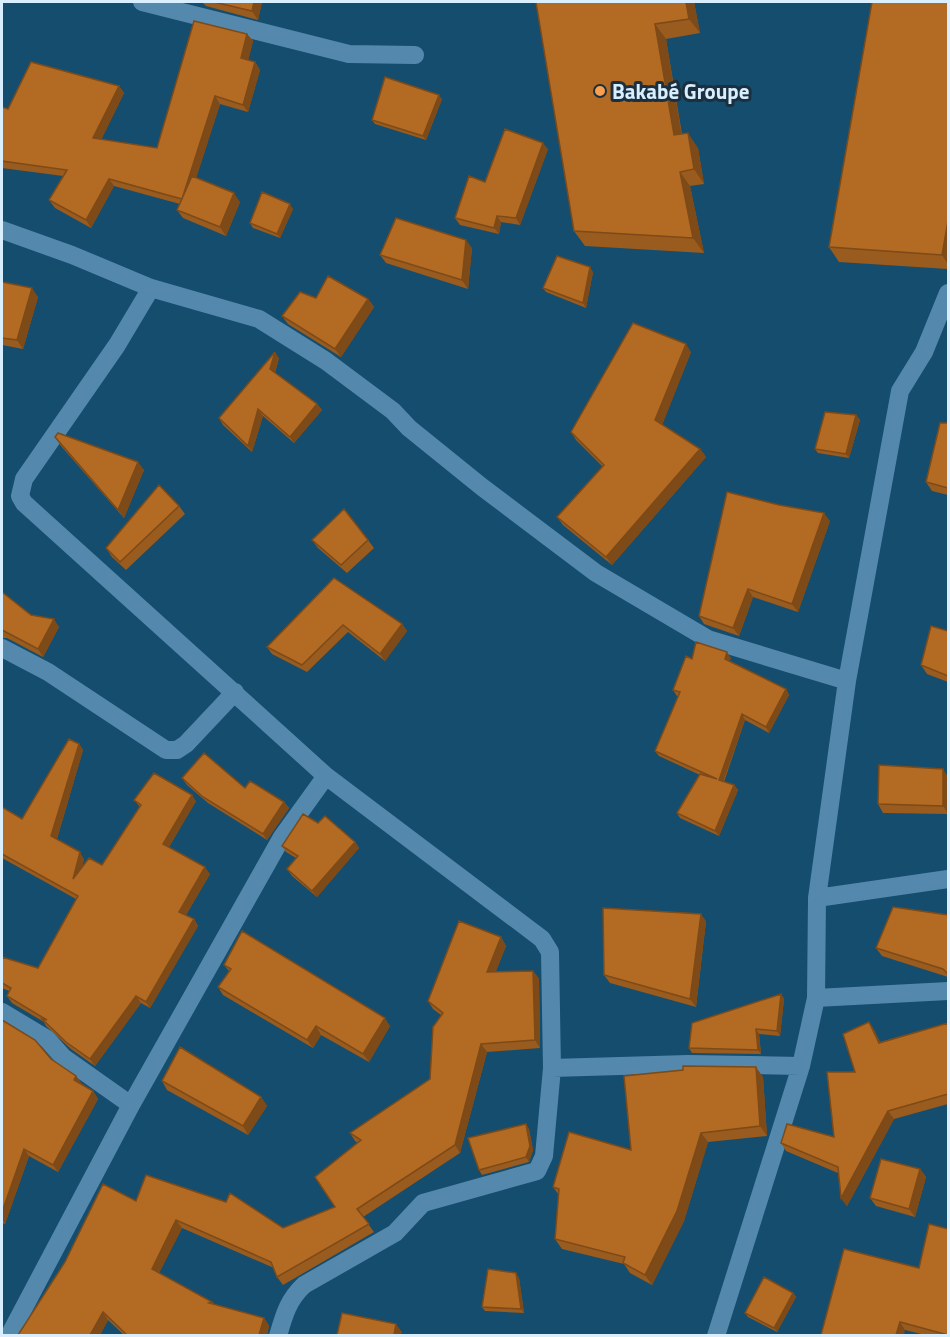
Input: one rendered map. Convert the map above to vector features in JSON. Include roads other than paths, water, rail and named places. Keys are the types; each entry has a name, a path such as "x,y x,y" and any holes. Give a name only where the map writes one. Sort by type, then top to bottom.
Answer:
{"street":[{"path":"142,2 349,54 415,55"},
{"path":"2,230 72,255 151,288 259,319 326,361 393,411 482,487 596,573 708,639 847,681"},
{"path":"151,288 117,345 24,479 20,495 24,503 326,776 542,939 550,952 552,1068 543,1164 537,1171 423,1203 395,1233 304,1285 293,1294 285,1309 278,1335"},
{"path":"719,1334 801,1066 816,998 817,898 847,681 900,390 924,352 948,293"},
{"path":"2,648 48,672 166,750 177,750 186,744 235,692"},
{"path":"9,1335 9,1316 282,837 326,776"},
{"path":"817,898 948,879"},
{"path":"816,998 948,991"},
{"path":"2,1012 47,1039 63,1057 131,1105"},
{"path":"552,1068 688,1064 801,1066"}],"place":[{"name":"Bakabé Groupe","path":"600,91"}]}
